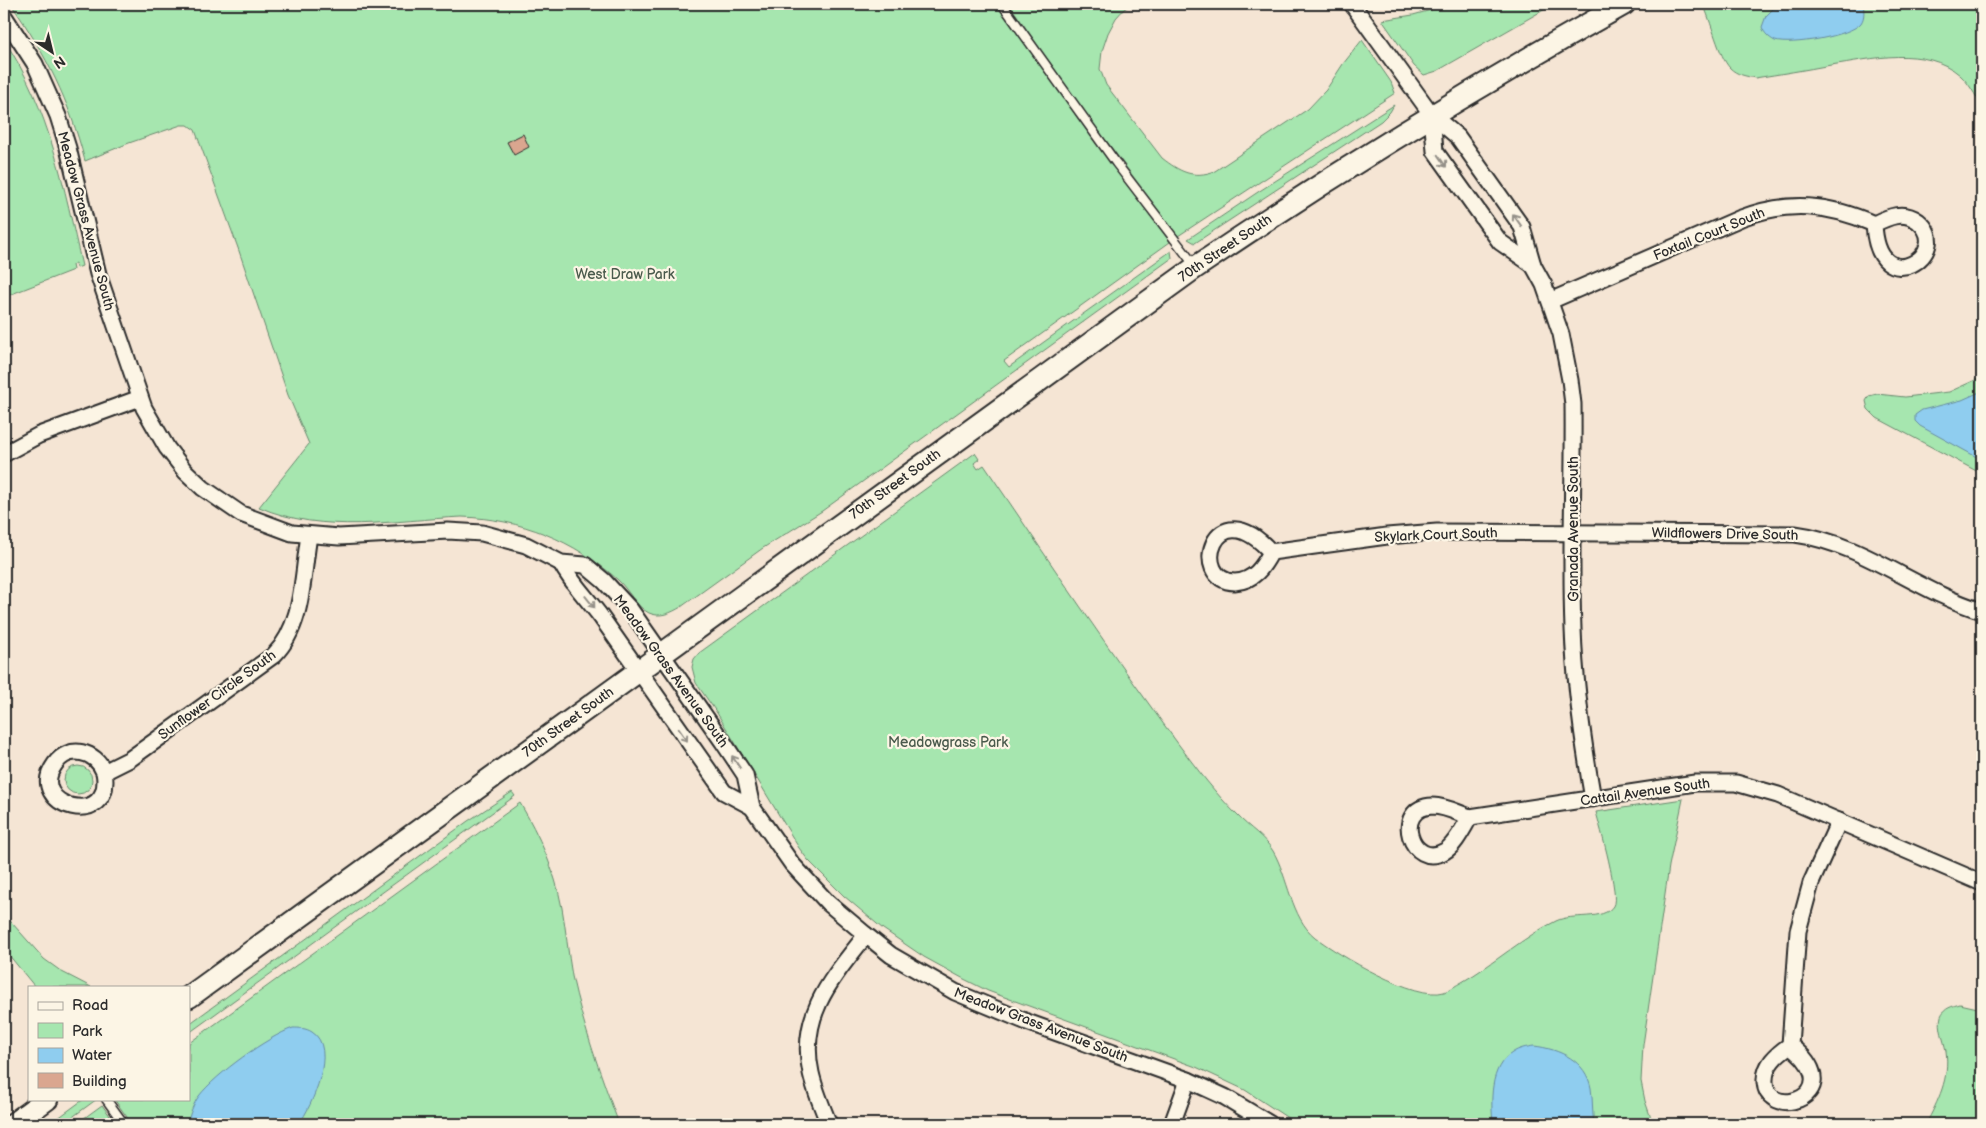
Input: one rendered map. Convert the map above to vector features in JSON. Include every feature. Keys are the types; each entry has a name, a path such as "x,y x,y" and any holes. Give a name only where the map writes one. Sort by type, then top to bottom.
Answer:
{"main road":[{"name":"70th Street South","path":"190,996 1196,267 1298,199 1432,115 1624,4"},
{"path":"13,1124 46,1100"}],"street":[{"name":"Granada Avenue South","path":"1352,4 1432,115 1458,137 1522,227 1533,265 1550,301 1563,343 1572,391 1573,628 1575,668 1592,799"},
{"name":"Meadow Grass Avenue South","path":"4,16 35,64 58,116 68,148 98,274 140,398 163,443 185,471 203,488 230,507 254,520 292,533 309,536 348,537 433,532 475,533 526,545 561,564 585,565 604,580 630,608 745,775 752,807 802,876 828,903 866,935 891,955 955,992 1027,1022 1188,1080 1225,1097 1270,1124"},
{"name":"Granada Avenue South","path":"1432,115 1436,151 1500,242 1533,265"},
{"name":"Foxtail Court South","path":"1550,301 1741,218 1766,210 1792,206 1824,208 1848,213 1874,224"},
{"path":"4,454 32,438 140,398"},
{"name":"Skylark Court South","path":"1271,552 1411,533 1573,533"},
{"name":"Wildflowers Drive South","path":"1573,533 1780,534 1808,536 1849,550 1958,603 1982,611"},
{"name":"Sunflower Circle South","path":"104,772 130,759 279,650 289,635 296,619 309,536"},
{"name":"Meadow Grass Avenue South","path":"561,564 572,583 581,591 601,617 724,792 752,807"},
{"name":"Cattail Avenue South","path":"1470,817 1695,783 1729,782 1778,795 1982,883"},
{"path":"1790,1045 1798,930 1811,883 1838,821"},
{"path":"829,1124 816,1091 810,1067 810,1039 813,1017 818,1002 829,982 866,935"},
{"path":"1172,1124 1188,1080"}],"lane":[{"path":"1002,4 1116,163 1196,267"},
{"path":"107,1100 124,1124"}],"green space":[{"name":"West Draw Park","path":"11,4 996,4 1095,142 1170,242 1004,361 1009,367 1171,251 1172,258 822,511 763,548 681,607 665,614 657,615 649,613 640,607 622,584 601,566 565,543 526,527 505,522 462,517 385,523 334,523 284,516 259,507 309,444 288,395 195,130 188,125 181,125 85,161 72,118 56,79 36,42"},
{"path":"1009,4 1132,4 1124,9 1116,18 1108,33 1102,51 1100,69 1106,85 1162,158 1187,173 1200,174 1215,171 1308,109 1326,90 1362,40 1391,82 1395,93 1178,236 1086,114"},
{"path":"1453,4 1554,4 1437,71 1424,75 1414,66 1382,20 1413,15"},
{"path":"1703,4 1982,4 1982,106 1969,85 1960,75 1946,66 1931,60 1914,57 1897,56 1863,60 1755,78 1742,75 1730,68 1722,56"},
{"path":"4,40 20,66 33,93 54,149 82,266 77,268 76,263 72,265 73,270 4,297"},
{"path":"1394,105 1381,121 1195,243 1188,239 1258,192"},
{"path":"1982,377 1982,474 1877,418 1868,409 1866,401 1869,396 1877,394 1905,397 1949,392"},
{"name":"Meadowgrass Park","path":"975,453 979,459 974,463 978,469 984,465 1104,641 1179,745 1222,799 1261,836 1273,851 1295,908 1307,929 1326,945 1378,975 1415,990 1431,993 1444,992 1474,975 1544,927 1556,921 1570,917 1603,914 1609,911 1613,906 1614,889 1609,861 1596,812 1683,799 1669,866 1643,1045 1641,1081 1645,1101 1653,1124 1297,1124 1245,1090 1196,1067 988,991 964,979 924,957 883,929 844,896 808,860 799,848 717,713 696,683 692,667 694,659 699,653"},
{"path":"78,766 88,770 92,780 88,790 78,794 68,790 64,780 68,770"},
{"path":"512,792 515,796 190,1032 190,1023 468,821"},
{"path":"520,803 540,840 551,867 562,908 576,995 593,1051 619,1124 132,1124 115,1100 190,1100 190,1042"},
{"path":"4,914 44,959 62,972 89,986 34,986 4,949"},
{"path":"1960,1004 1982,1009 1982,1124 1926,1124 1939,1098 1945,1080 1947,1061 1941,1029 1941,1016 1946,1009"},
{"path":"83,1100 96,1100 63,1124 50,1124"},
{"path":"102,1105 116,1124 76,1124"}],"water":[{"path":"1778,4 1863,4 1864,16 1861,23 1855,28 1834,36 1807,41 1775,41 1765,33 1762,27 1766,16"},
{"path":"1982,391 1982,460 1920,426 1915,421 1915,415 1922,410 1962,400"},
{"path":"293,1028 312,1032 319,1040 323,1051 323,1063 316,1091 299,1124 187,1124 197,1099 217,1077 256,1048"},
{"path":"1534,1046 1562,1053 1584,1070 1591,1088 1594,1124 1493,1124 1493,1085 1499,1067 1504,1059 1515,1051"}],"building":[{"path":"523,134 529,147 514,155 507,142"}]}
